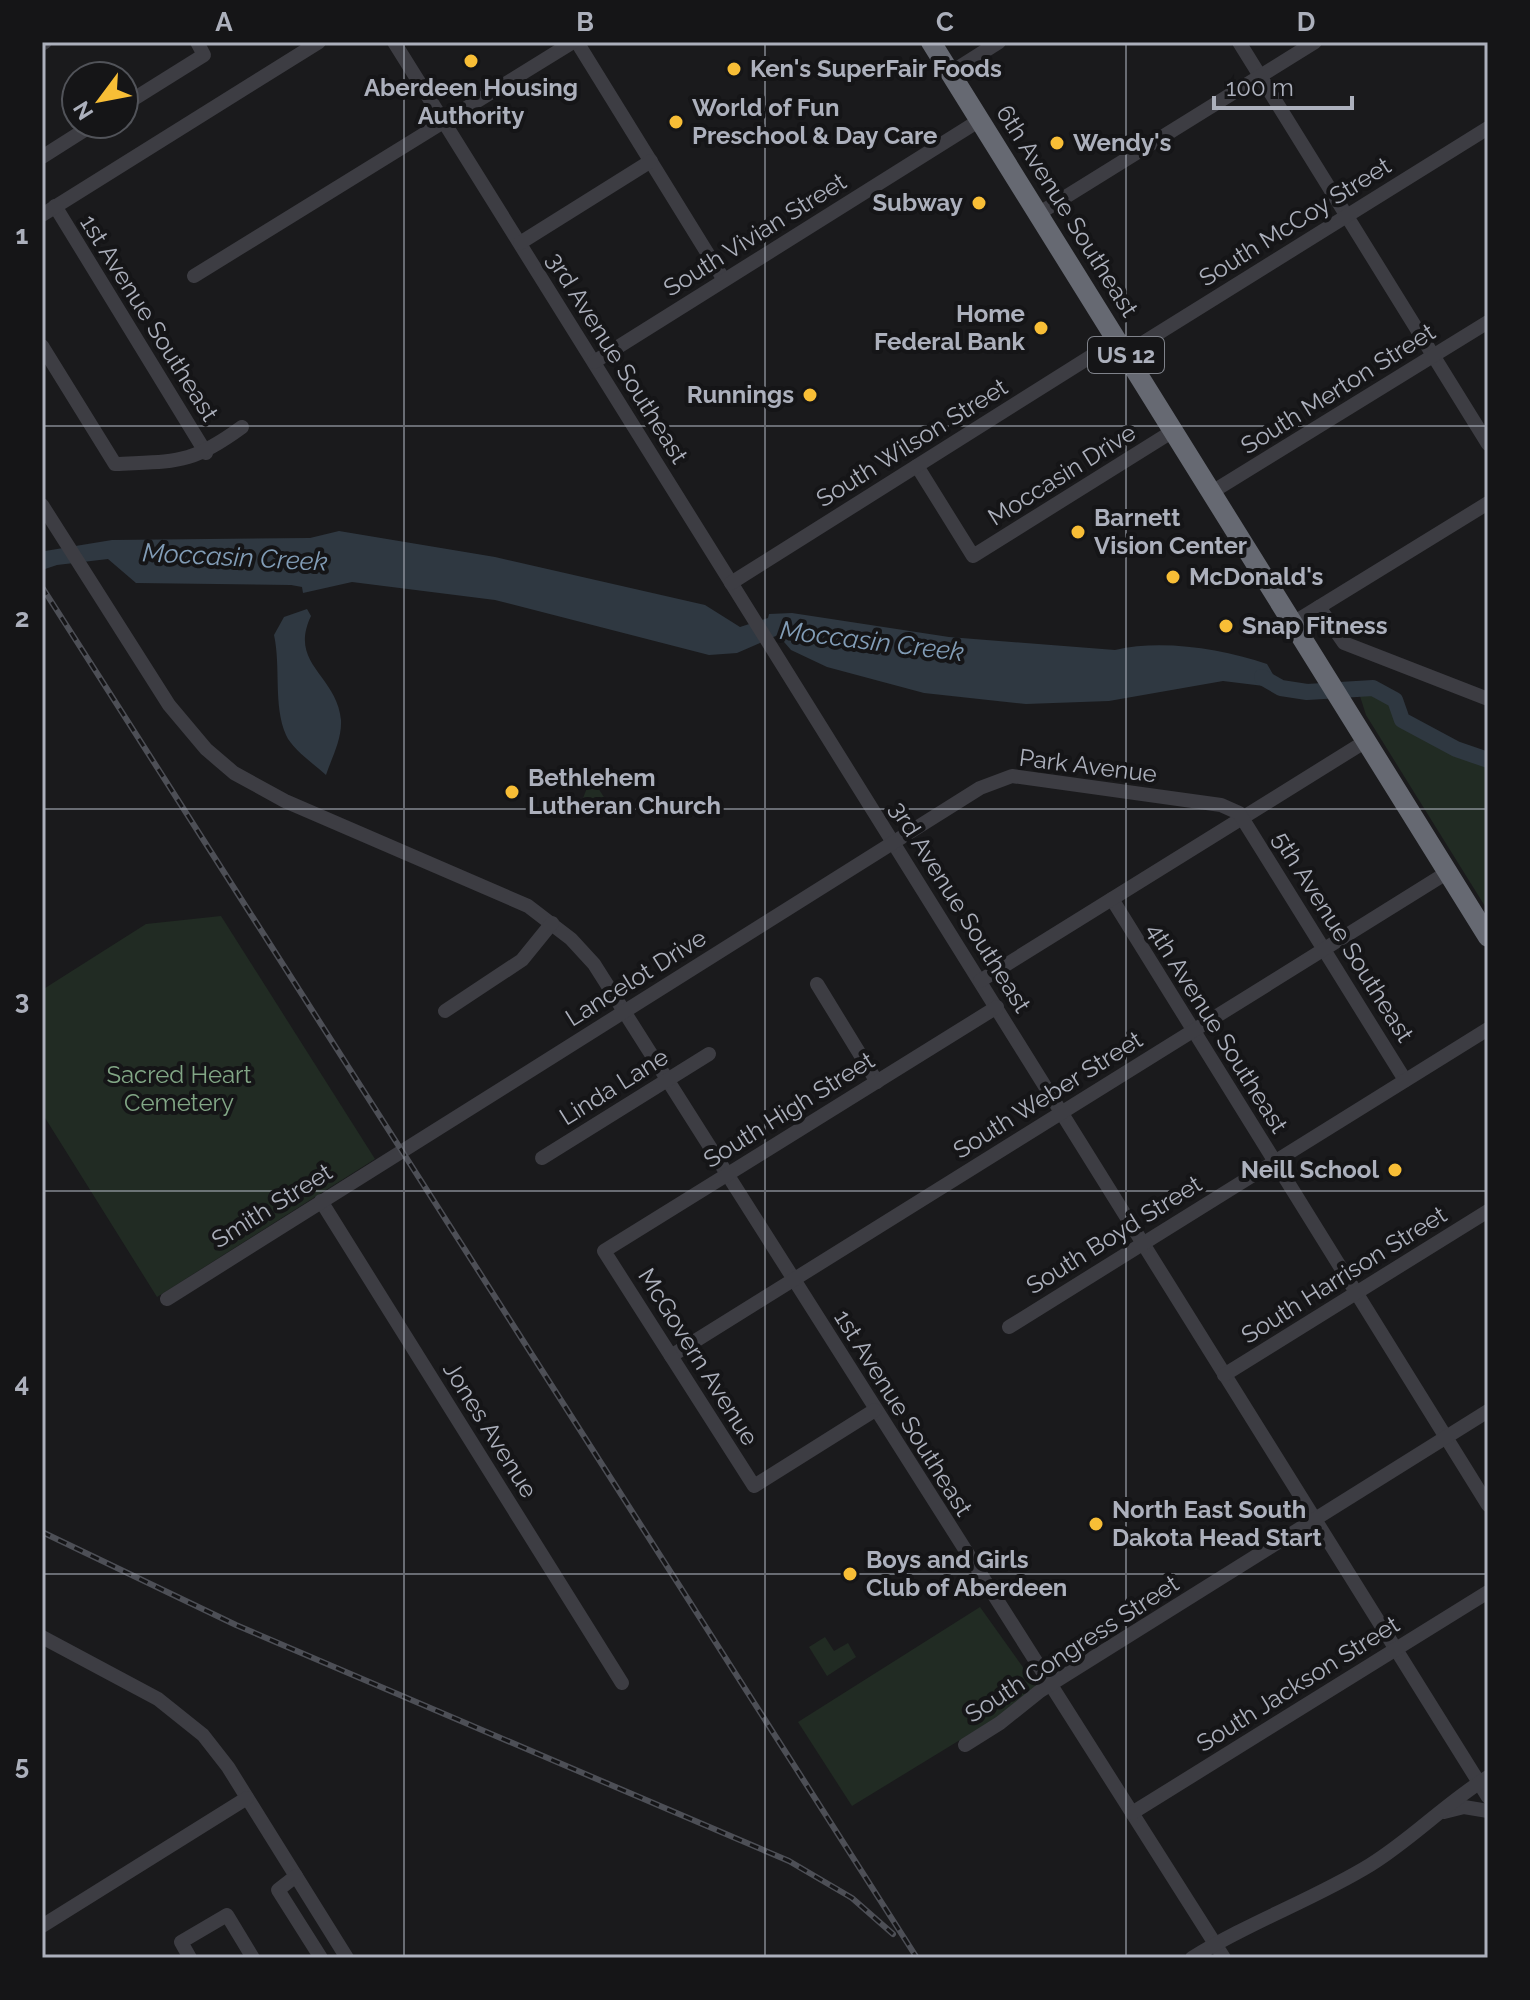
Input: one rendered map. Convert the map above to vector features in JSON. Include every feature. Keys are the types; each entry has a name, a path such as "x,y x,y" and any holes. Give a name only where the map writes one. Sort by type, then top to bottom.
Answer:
{"highway":[{"name":"6th Avenue Southeast","path":"931,42 1488,937"}],"street":[{"path":"140,95 204,55 197,42"},
{"path":"48,211 319,42"},
{"name":"3rd Avenue Southeast","path":"394,42 1395,1650 1483,1780 1488,1797"},
{"path":"194,276 575,42 724,280"},
{"path":"950,73 999,42"},
{"path":"1239,42 1488,444"},
{"path":"1038,214 1315,42"},
{"name":"South Vivian Street","path":"594,362 980,120"},
{"name":"South McCoy Street","path":"1121,347 1347,216 1488,128"},
{"path":"42,157 69,140"},
{"path":"520,243 651,161"},
{"name":"1st Avenue Southeast","path":"48,211 206,453"},
{"name":"South Merton Street","path":"1212,492 1488,322"},
{"path":"42,346 115,464 177,461 206,453 242,427"},
{"name":"South Wilson Street","path":"731,583 917,466 1121,347"},
{"name":"Moccasin Drive","path":"917,466 973,556 1173,431"},
{"path":"1293,623 1488,503"},
{"name":"1st Avenue Southeast","path":"42,505 169,705 206,749 234,773 285,801 492,888 552,923 583,950 626,1011 875,1410 1224,1958"},
{"path":"1319,607 1344,643 1486,695"},
{"path":"980,981 1366,741"},
{"name":"Park Avenue","path":"893,842 980,788 1012,776 1221,805 1243,818"},
{"name":"5th Avenue Southeast","path":"1243,818 1405,1080"},
{"name":"Lancelot Drive","path":"401,1151 893,842"},
{"name":"South Weber Street","path":"671,1356 1448,872"},
{"name":"4th Avenue Southeast","path":"1112,899 1488,1505"},
{"path":"445,1011 522,960 552,923"},
{"path":"817,984 877,1082"},
{"name":"South High Street","path":"604,1251 997,1007"},
{"name":"South Boyd Street","path":"1009,1327 1488,1029"},
{"name":"Linda Lane","path":"542,1158 709,1054"},
{"name":"Smith Street","path":"167,1299 401,1151"},
{"name":"Jones Avenue","path":"321,1201 622,1683"},
{"name":"South Harrison Street","path":"1224,1375 1488,1211"},
{"name":"McGovern Avenue","path":"604,1251 754,1486 875,1410"},
{"name":"South Congress Street","path":"965,1745 1050,1685 1488,1411"},
{"name":"South Jackson Street","path":"1132,1813 1488,1592"},
{"path":"42,1637 175,1710 215,1749 347,1958"},
{"path":"1192,1958 1356,1873 1483,1780"},
{"path":"42,1926 247,1798"},
{"path":"1437,1815 1464,1807 1488,1811"},
{"path":"296,1876 278,1890 321,1958"},
{"path":"190,1958 181,1942 227,1915 253,1958"}],"green space":[{"path":"1373,688 1395,700 1402,720 1456,749 1488,760 1488,911 1366,715 1358,690"},
{"path":"591,777 609,805 605,812 582,801"},
{"name":"Sacred Heart Cemetery","path":"221,916 375,1159 157,1297 42,1113 42,990 146,924"},
{"path":"980,1607 1040,1691 852,1806 798,1722"},
{"path":"825,1637 834,1651 848,1643 856,1657 827,1676 809,1647"}],"water":[{"path":"339,531 495,557 705,605 740,627 768,618 769,614 792,613 949,637 1115,650 1153,645 1192,647 1267,664 1281,688 1223,681 1109,701 1026,704 924,693 827,667 791,650 778,635 737,653 709,655 495,600 352,582 303,593 302,587 291,585 136,583 108,559 57,565 42,570 45,551 112,540 310,538"},
{"path":"307,609 311,616 305,646 338,705 341,720 338,741 326,775 289,740 278,699 274,635 284,617"}],"waterway":[{"name":"Moccasin Creek","path":"1262,677 1281,688 1307,692 1373,688 1395,700 1402,720 1456,749 1488,760"}],"railway":[{"path":"42,587 917,1958"},
{"path":"42,1532 236,1625 789,1861 852,1898 893,1934"}],"place":[{"name":"Aberdeen Housing Authority","path":"471,61"},
{"name":"Ken's SuperFair Foods","path":"734,69"},
{"name":"World of Fun Preschool & Day Care","path":"676,122"},
{"name":"Wendy's","path":"1057,143"},
{"name":"Subway","path":"979,203"},
{"name":"Home Federal Bank","path":"1041,328"},
{"name":"Runnings","path":"810,395"},
{"name":"Barnett Vision Center","path":"1078,532"},
{"name":"McDonald's","path":"1173,577"},
{"name":"Snap Fitness","path":"1226,626"},
{"name":"Bethlehem Lutheran Church","path":"512,792"},
{"name":"Neill School","path":"1395,1170"},
{"name":"North East South Dakota Head Start","path":"1096,1524"},
{"name":"Boys and Girls Club of Aberdeen","path":"850,1574"}]}
